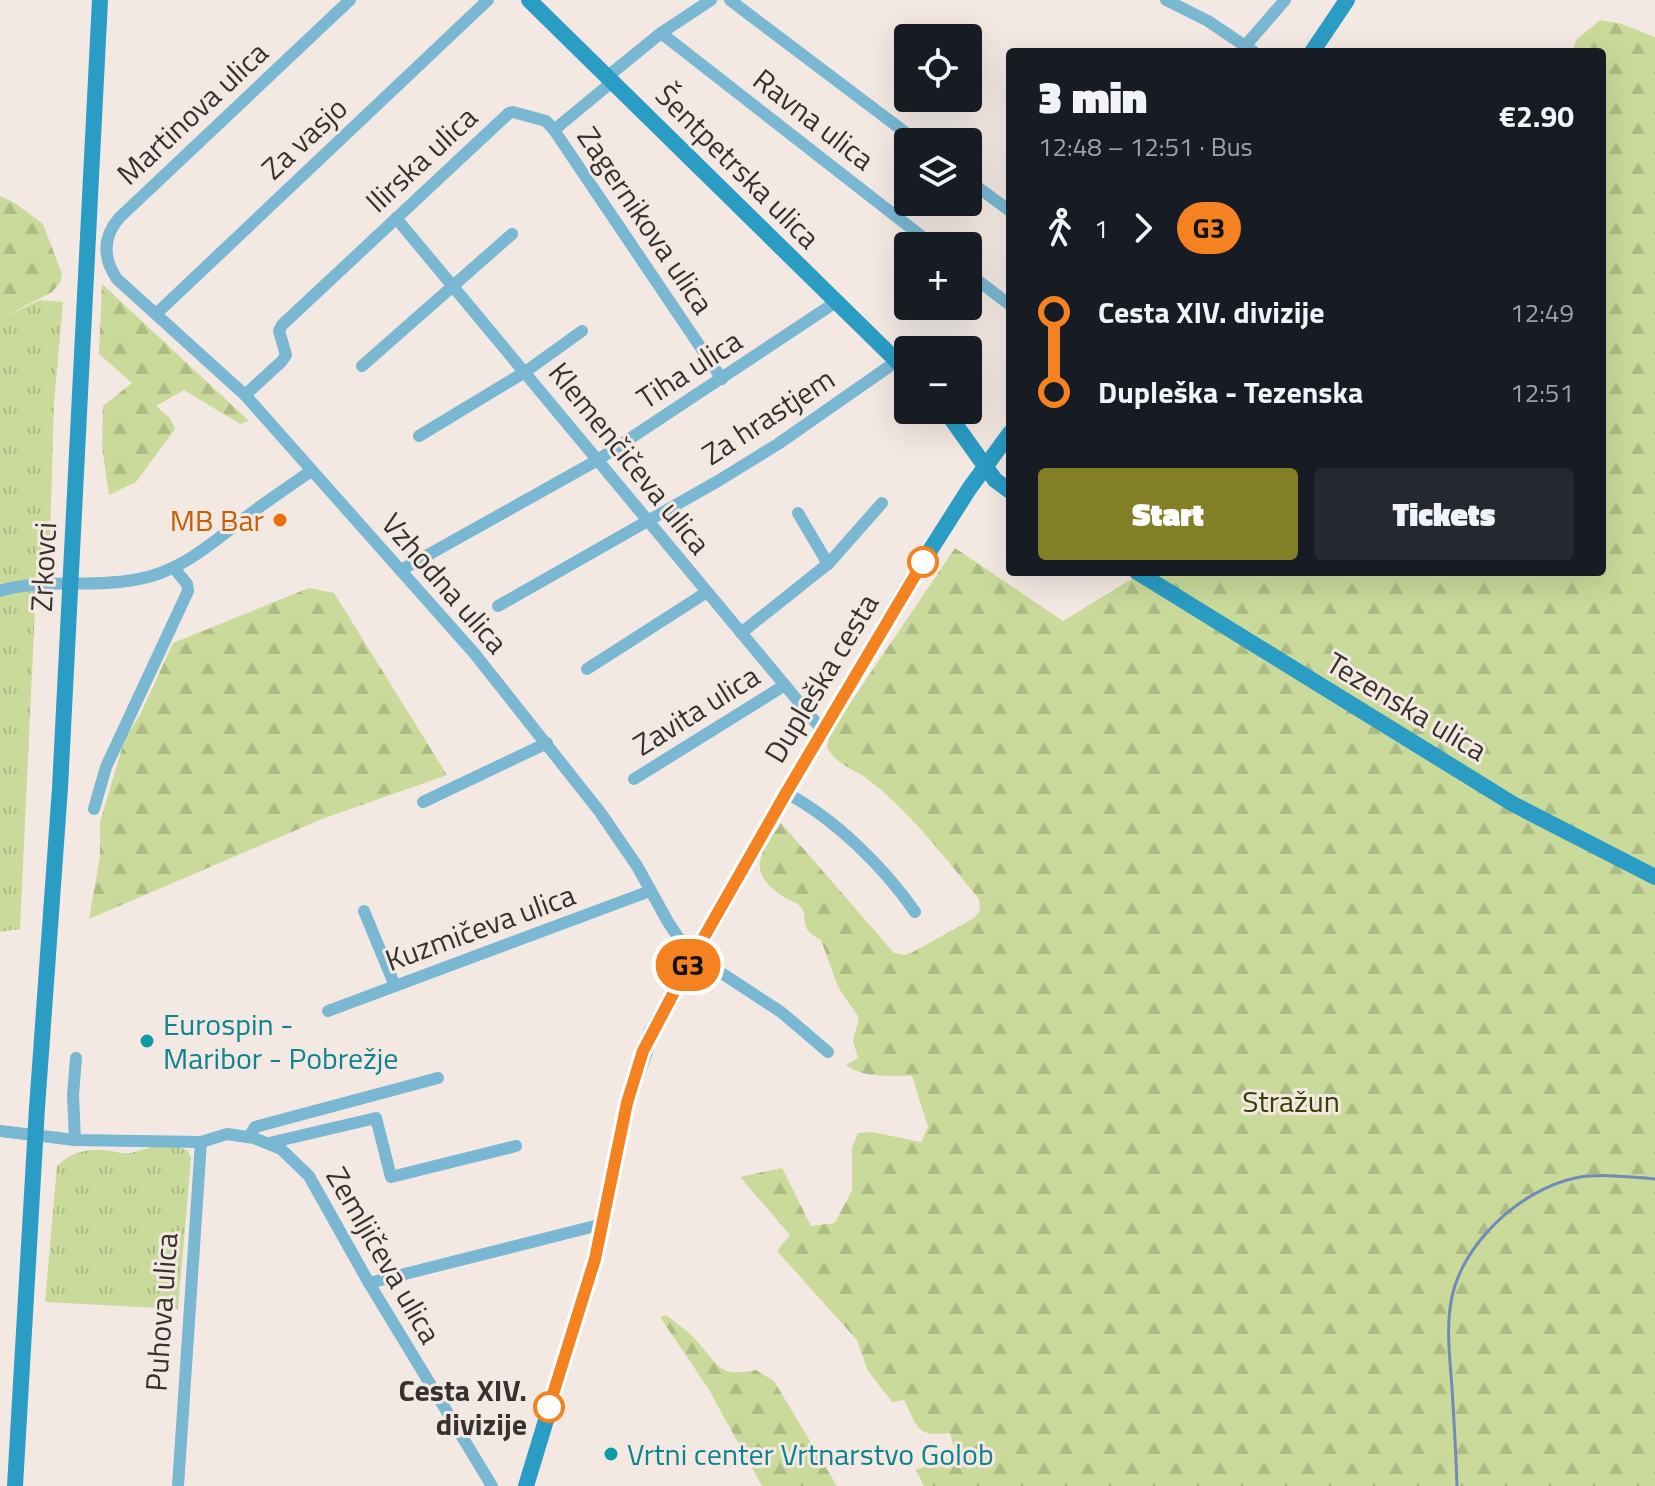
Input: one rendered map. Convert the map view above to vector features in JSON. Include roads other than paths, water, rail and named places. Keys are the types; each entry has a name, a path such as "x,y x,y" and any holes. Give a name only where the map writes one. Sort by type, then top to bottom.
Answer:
{"street":[{"name":"Zrkovci","path":"35,1136 60,788 100,0"},
{"name":"Martinova ulica","path":"117,279 107,265 106,248 109,230 119,218 350,0"},
{"name":"Za vasjo","path":"156,314 488,0"},
{"name":"Šentpetrska ulica","path":"529,0 894,357"},
{"path":"554,130 606,87 613,72 661,33 711,0"},
{"path":"730,0 899,128"},
{"path":"1166,0 1208,21 1250,48 1285,0"},
{"path":"1315,48 1347,0"},
{"name":"Ravna ulica","path":"661,33 916,232"},
{"name":"Ilirska ulica","path":"245,395 286,355 279,331 282,325 509,113 521,113 546,121 554,130"},
{"name":"Zagernikova ulica","path":"554,130 722,379"},
{"path":"982,190 1006,208"},
{"name":"Klemenčičeva ulica","path":"396,218 823,731"},
{"path":"362,366 512,234"},
{"name":"Vzhodna ulica","path":"117,279 245,395 474,653 614,833 692,958"},
{"path":"982,284 1006,302"},
{"name":"Tiha ulica","path":"401,570 596,461 836,302"},
{"path":"419,436 525,372 582,331"},
{"name":"Za hrastjem","path":"498,606 648,522 894,372"},
{"path":"955,424 995,480 1006,488"},
{"name":"Dupleška cesta","path":"692,958 910,582 1006,438"},
{"path":"0,591 34,585 91,585 136,580 174,568 311,471"},
{"path":"741,633 828,564 882,503"},
{"path":"798,513 828,564"},
{"path":"94,809 106,767 188,591 187,584 174,568"},
{"name":"Tezenska ulica","path":"1143,576 1513,804 1655,877"},
{"path":"587,669 707,592"},
{"name":"Zavita ulica","path":"634,779 785,685"},
{"path":"423,802 547,743"},
{"path":"786,793 826,819 850,840 902,893 915,912"},
{"name":"Kuzmičeva ulica","path":"328,1011 650,891"},
{"path":"364,911 395,986"},
{"path":"526,1486 581,1307 637,1070 651,1033 692,958 723,974 781,1012 828,1052"},
{"path":"75,1140 73,1095 76,1058"},
{"name":"Zemljičeva ulica","path":"249,1137 255,1127 438,1078"},
{"name":"Zemljičeva ulica","path":"269,1143 376,1118 391,1177 516,1146"},
{"name":"Zemljičeva ulica","path":"0,1131 75,1140 201,1142 227,1134 269,1143 296,1161 309,1176 369,1283 492,1486"},
{"path":"15,1486 35,1136"},
{"name":"Puhova ulica","path":"178,1486 201,1142"},
{"path":"369,1283 603,1224"}],"waterway":[{"path":"1457,1486 1449,1323 1451,1302 1466,1260 1496,1223 1514,1207 1554,1184 1595,1176 1655,1179"}],"place":[{"name":"MB Bar","path":"280,520"},
{"name":"Eurospin - Maribor - Pobrežje","path":"147,1041"},
{"name":"Cesta XIV. divizije","path":"549,1407"},
{"name":"Vrtni center Vrtnarstvo Golob","path":"611,1454"}],"park label":[{"name":"Stražun","path":"1291,1101"}]}
